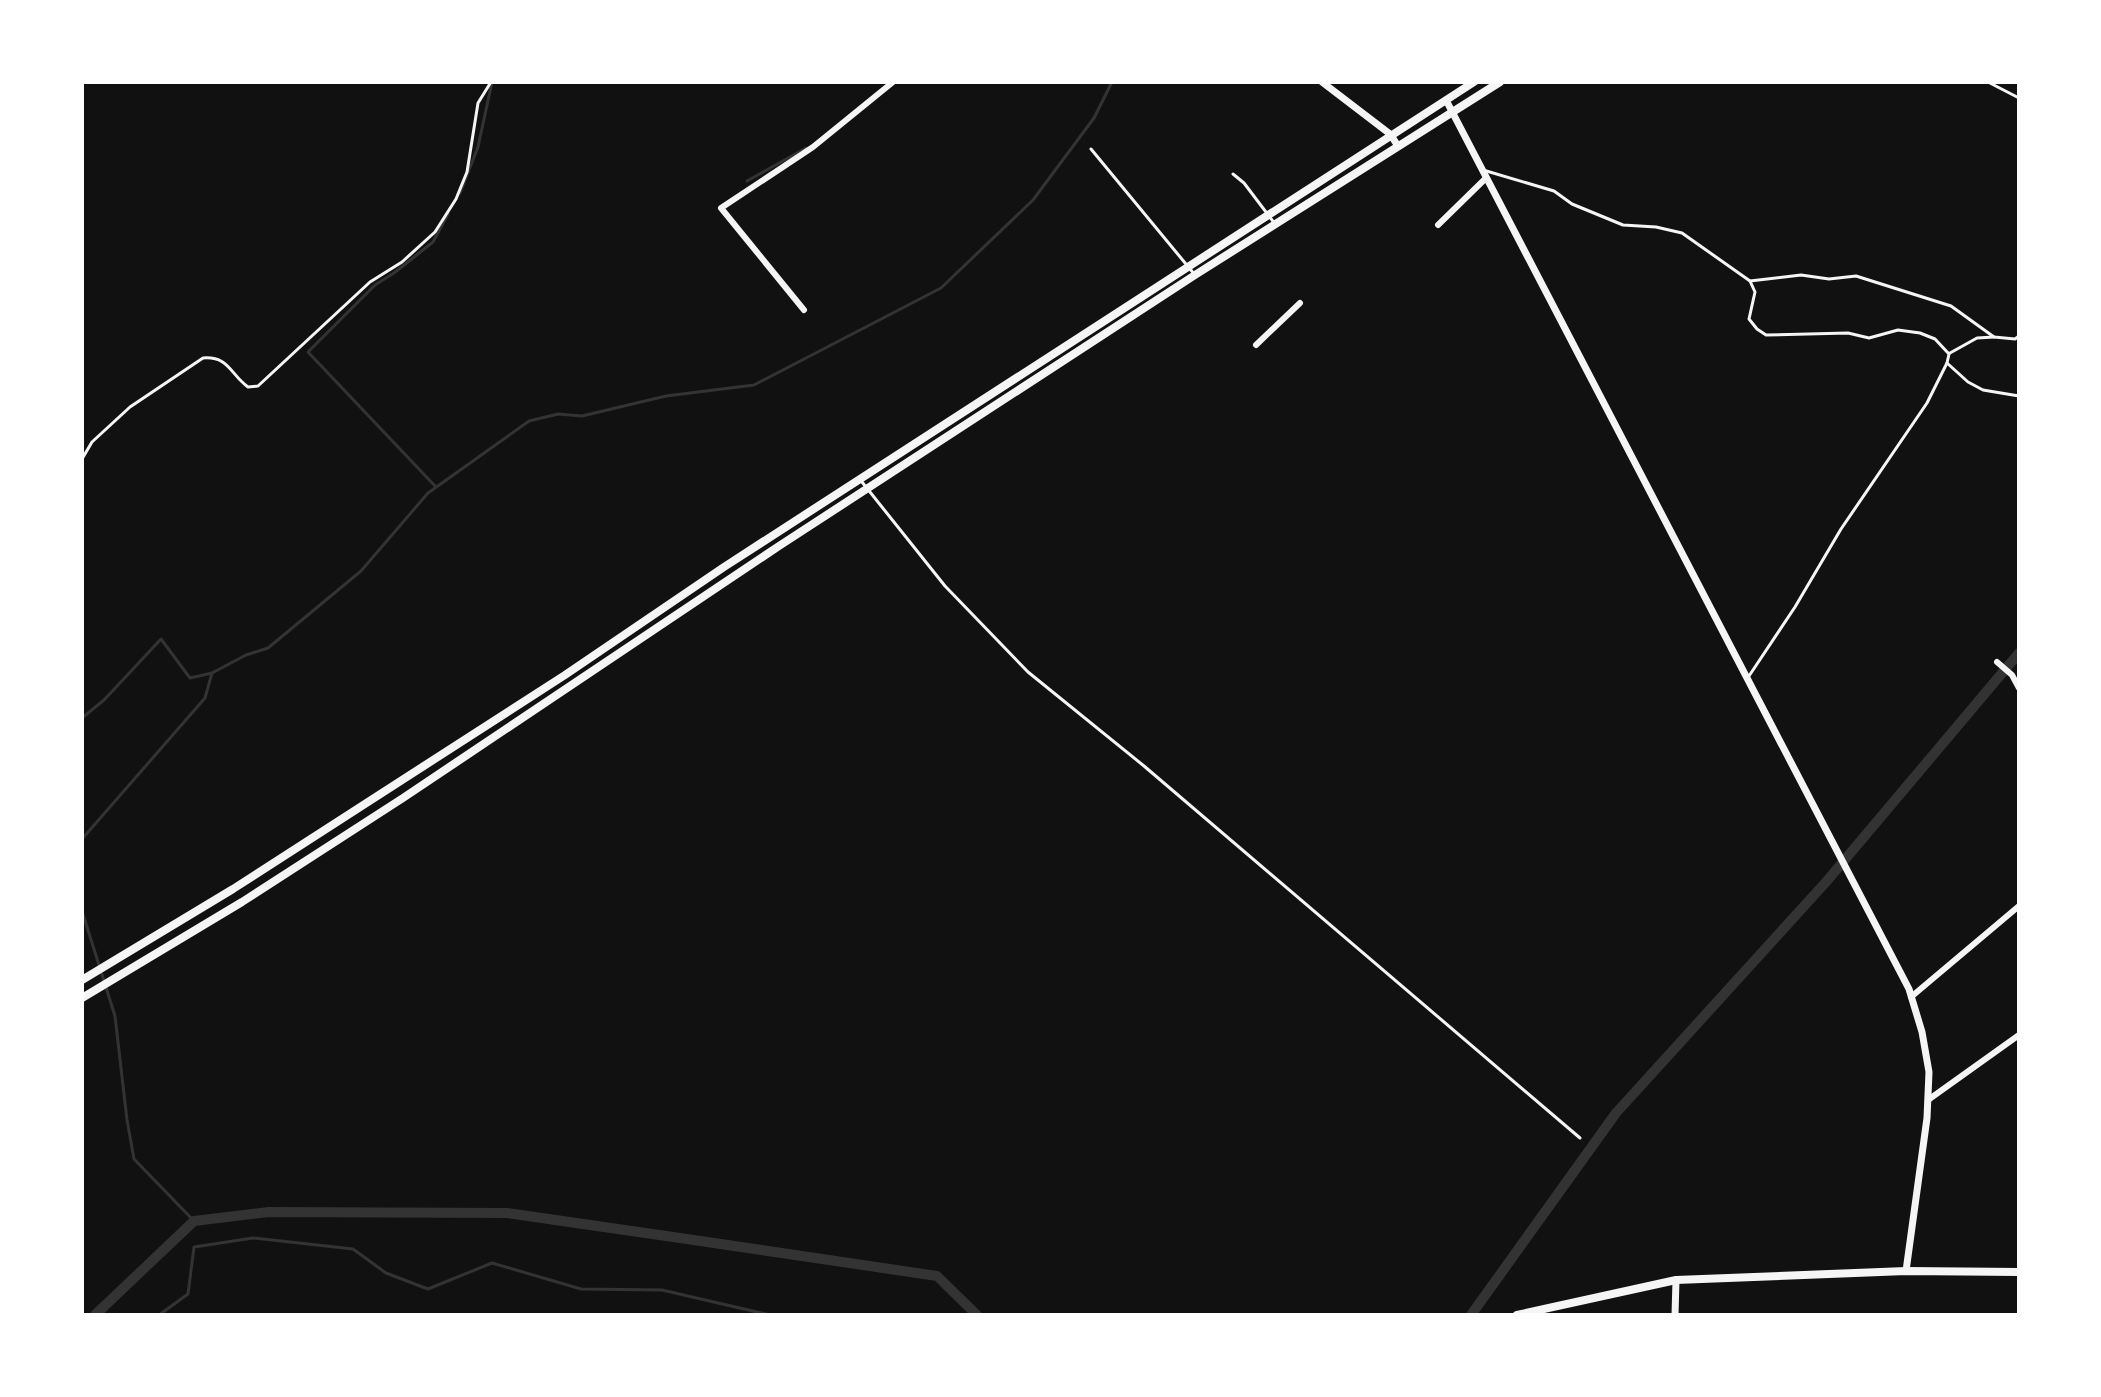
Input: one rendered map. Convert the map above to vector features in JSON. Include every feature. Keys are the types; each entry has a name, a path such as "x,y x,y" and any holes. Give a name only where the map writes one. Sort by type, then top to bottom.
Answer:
{"main road":[{"path":"82,980 233,889 565,675 724,567 1474,82"},
{"path":"82,998 242,902 403,798 1195,275 1500,82"},
{"path":"392,785 403,798"},
{"path":"233,889 242,902"},
{"path":"1517,1315 1676,1280 1906,1271 2019,1272"}],"street":[{"path":"804,310 721,208 813,147 893,82"},
{"path":"1322,82 1390,134 1398,146"},
{"path":"1446,100 1911,997 1922,1032 1929,1072 1906,1271"},
{"path":"1438,225 1485,179"},
{"path":"1256,345 1300,303"},
{"path":"2000,665 2012,675 2019,688"},
{"path":"1911,997 2019,906"},
{"path":"1928,1100 2019,1035"},
{"path":"1675,1315 1676,1280"}],"lane":[{"path":"82,459 92,442 130,407 203,358 216,357 226,363 248,387 258,386 370,282 422,245 435,232 456,199 467,172 478,103 491,82"},
{"path":"1988,82 2019,98"},
{"path":"1091,149 1195,275"},
{"path":"1480,169 1554,191 1572,204 1623,225 1656,227 1682,233 1750,281 1755,292 1749,319 1766,335 1848,333 1869,338 1898,330 1935,339 1949,354"},
{"path":"1233,174 1269,212 1275,224"},
{"path":"1750,281 1801,275 1829,279 1856,276 1951,306 1994,337"},
{"path":"1747,679 1795,607 1841,529 1927,403 1949,354 1977,338 2015,339 2019,336"},
{"path":"1947,363 1968,382 1983,390 2019,396"},
{"path":"860,479 945,586 1045,687 1144,766 1580,1138"}],"waterway":[{"path":"460,193 478,147 492,82"},
{"path":"82,839 205,698 212,673 246,655 268,648 361,571 428,493 529,421 558,414 582,416 666,396 754,385 941,288 1033,200 1094,118 1112,82"},
{"path":"747,181 806,148"},
{"path":"435,486 308,352 375,285 433,242 448,214"},
{"path":"82,718 104,700 161,639 190,678 212,673"},
{"path":"1471,1315 1616,1113 1826,882 2019,653"},
{"path":"82,911 115,1016 134,1159 194,1221"},
{"path":"95,1315 194,1221 269,1212 507,1213 680,1238 937,1276 977,1315"},
{"path":"159,1315 188,1294 194,1247 253,1238 353,1249 386,1273 428,1289 492,1263 581,1289 662,1290 770,1315"}]}
